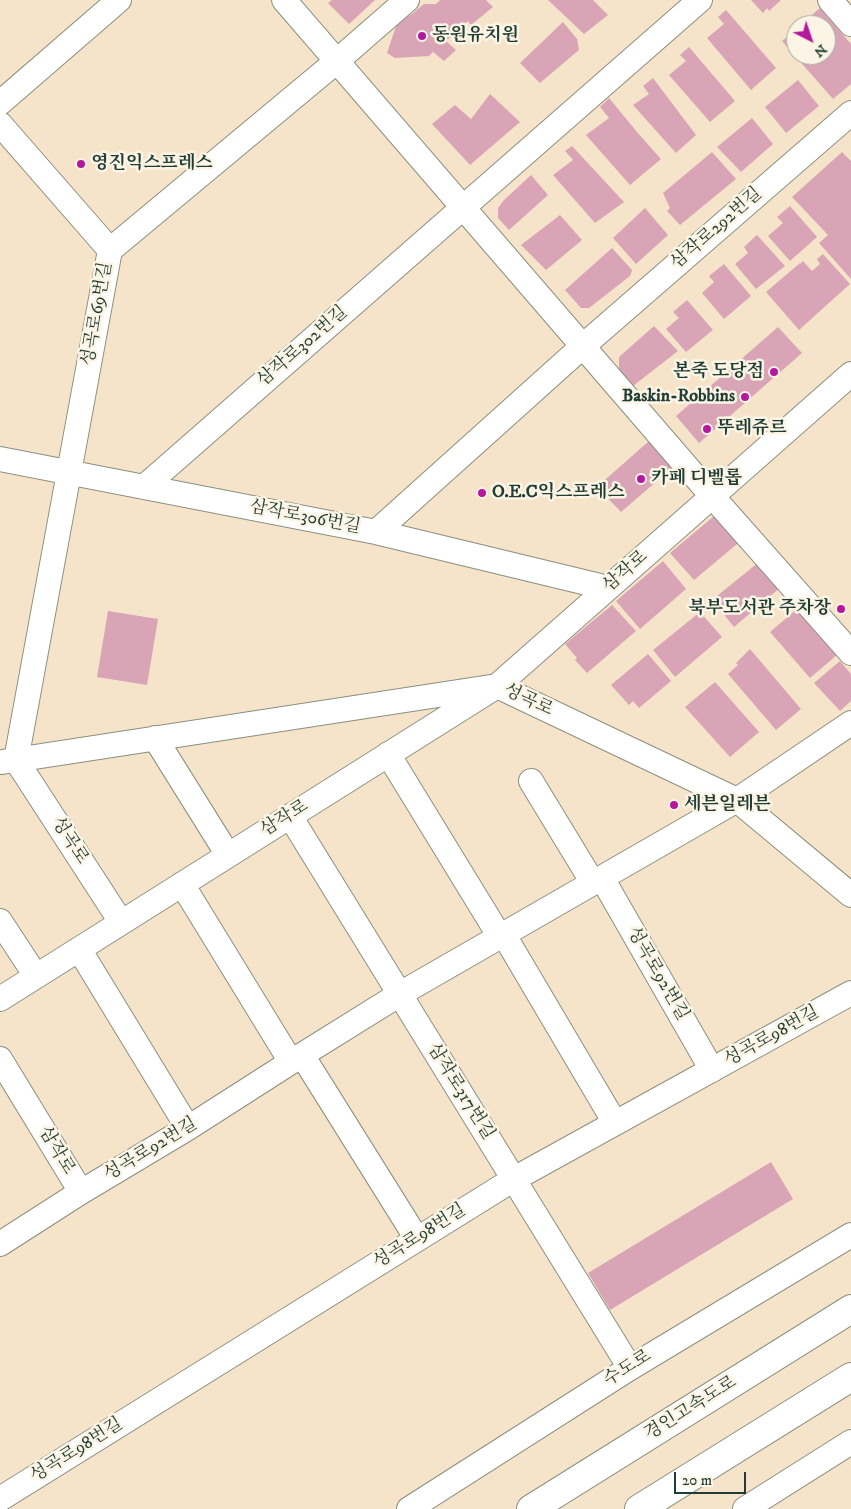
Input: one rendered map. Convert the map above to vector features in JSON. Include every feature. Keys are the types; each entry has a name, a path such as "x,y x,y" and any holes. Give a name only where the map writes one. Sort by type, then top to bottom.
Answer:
{"highway":[{"name":"경인고속도로","path":"531,1509 851,1309"},
{"path":"640,1509 851,1377"}],"street":[{"path":"0,103 119,0"},
{"path":"284,0 712,496 851,652"},
{"name":"성곡로69번길","path":"8,761 69,473 110,250 337,61 407,0"},
{"path":"463,207 700,0"},
{"path":"830,0 851,24"},
{"name":"삼작로292번길","path":"583,346 851,113"},
{"path":"0,124 110,250"},
{"name":"삼작로302번길","path":"144,487 463,207"},
{"path":"376,532 583,346"},
{"name":"삼작로","path":"0,999 497,686 851,374"},
{"name":"삼작로306번길","path":"0,460 376,532 608,588"},
{"name":"성곡로","path":"121,922 8,761 497,686 737,800 851,895"},
{"name":"성곡로92번길","path":"0,1244 400,994 737,800 851,723"},
{"path":"155,738 228,855"},
{"path":"388,754 502,936 615,1123"},
{"name":"성곡로92번길","path":"531,781 597,881 712,1070"},
{"name":"삼작로317번길","path":"290,816 630,1368"},
{"path":"182,884 296,1059 417,1239"},
{"path":"0,921 36,976"},
{"path":"79,949 188,1128"},
{"name":"성곡로98번길","path":"0,1499 514,1179 851,993"},
{"name":"삼작로","path":"0,1059 81,1192"},
{"name":"수도로","path":"409,1509 630,1368 851,1235"},
{"path":"745,1509 851,1442"}],"building":[{"path":"332,0 375,0 349,24 328,3"},
{"name":"동원유치원","path":"440,0 486,0 493,7 471,25 468,21 446,41 456,50 444,61 433,52 429,56 395,58 387,53 397,23 424,4 436,4"},
{"path":"548,0 593,0 608,15 584,34"},
{"path":"751,0 781,0 769,11 767,8 763,13"},
{"path":"820,8 826,15 812,15"},
{"path":"726,10 776,68 751,90 707,38 724,24 718,17"},
{"path":"563,22 577,39 579,50 540,83 520,63"},
{"path":"836,27 851,44 851,84 833,99 803,65 836,65"},
{"path":"786,38 786,46 782,41"},
{"path":"689,47 735,101 710,122 669,75 686,61 680,55"},
{"path":"653,78 696,135 676,153 633,105 649,94 643,86"},
{"path":"798,80 819,106 786,133 765,107"},
{"path":"490,94 520,122 470,165 432,124 455,105 471,119"},
{"path":"609,98 661,159 630,185 586,135 609,118 600,107"},
{"path":"752,118 773,144 741,172 717,147"},
{"path":"572,146 624,202 595,223 553,175 573,160 565,151"},
{"path":"712,152 736,179 680,225 667,211 670,208 663,193"},
{"path":"842,152 851,161 851,279 819,243 828,235 792,197"},
{"path":"531,175 548,195 509,230 498,218 498,208"},
{"path":"790,206 817,237 790,261 768,236 783,223 777,217"},
{"path":"645,208 668,235 636,264 613,238"},
{"path":"560,215 582,240 546,270 521,245"},
{"path":"757,235 785,266 756,289 735,264 748,253 744,247"},
{"path":"612,248 632,270 630,276 589,308 581,308 565,290"},
{"path":"823,254 850,284 799,330 766,292 803,261 812,271 820,264 817,259"},
{"path":"724,264 751,296 724,319 702,293 714,282 709,276"},
{"path":"687,300 713,330 686,352 666,329 679,318 673,312"},
{"path":"654,326 678,351 633,386 619,372 619,357"},
{"path":"778,327 802,353 699,443 676,416"},
{"path":"649,441 672,468 621,512 597,487"},
{"path":"719,512 743,539 694,580 670,553"},
{"path":"663,561 686,589 640,629 616,601"},
{"path":"759,562 781,587 734,627 712,600"},
{"path":"612,605 636,631 587,673 575,660 577,658 565,644"},
{"path":"797,609 837,655 810,678 770,632"},
{"path":"108,611 158,619 147,685 97,677"},
{"path":"700,612 722,637 675,677 653,650"},
{"path":"750,649 801,709 776,730 728,674 738,665 736,663"},
{"path":"648,654 671,681 639,708 633,701 629,705 611,685"},
{"path":"840,661 851,674 851,701 840,711 814,683"},
{"path":"715,682 759,732 730,757 685,707"},
{"path":"771,1162 793,1199 610,1310 588,1273"}],"place":[{"name":"동원유치원","path":"422,36"},
{"name":"영진익스프레스","path":"81,164"},
{"name":"본죽 도당점","path":"774,372"},
{"name":"Baskin-Robbins","path":"745,397"},
{"name":"뚜레쥬르","path":"707,429"},
{"name":"카페 디벨롭","path":"641,479"},
{"name":"O.E.C익스프레스","path":"482,493"},
{"name":"북부도서관 주차장","path":"841,609"},
{"name":"세븐일레븐","path":"674,805"}]}
